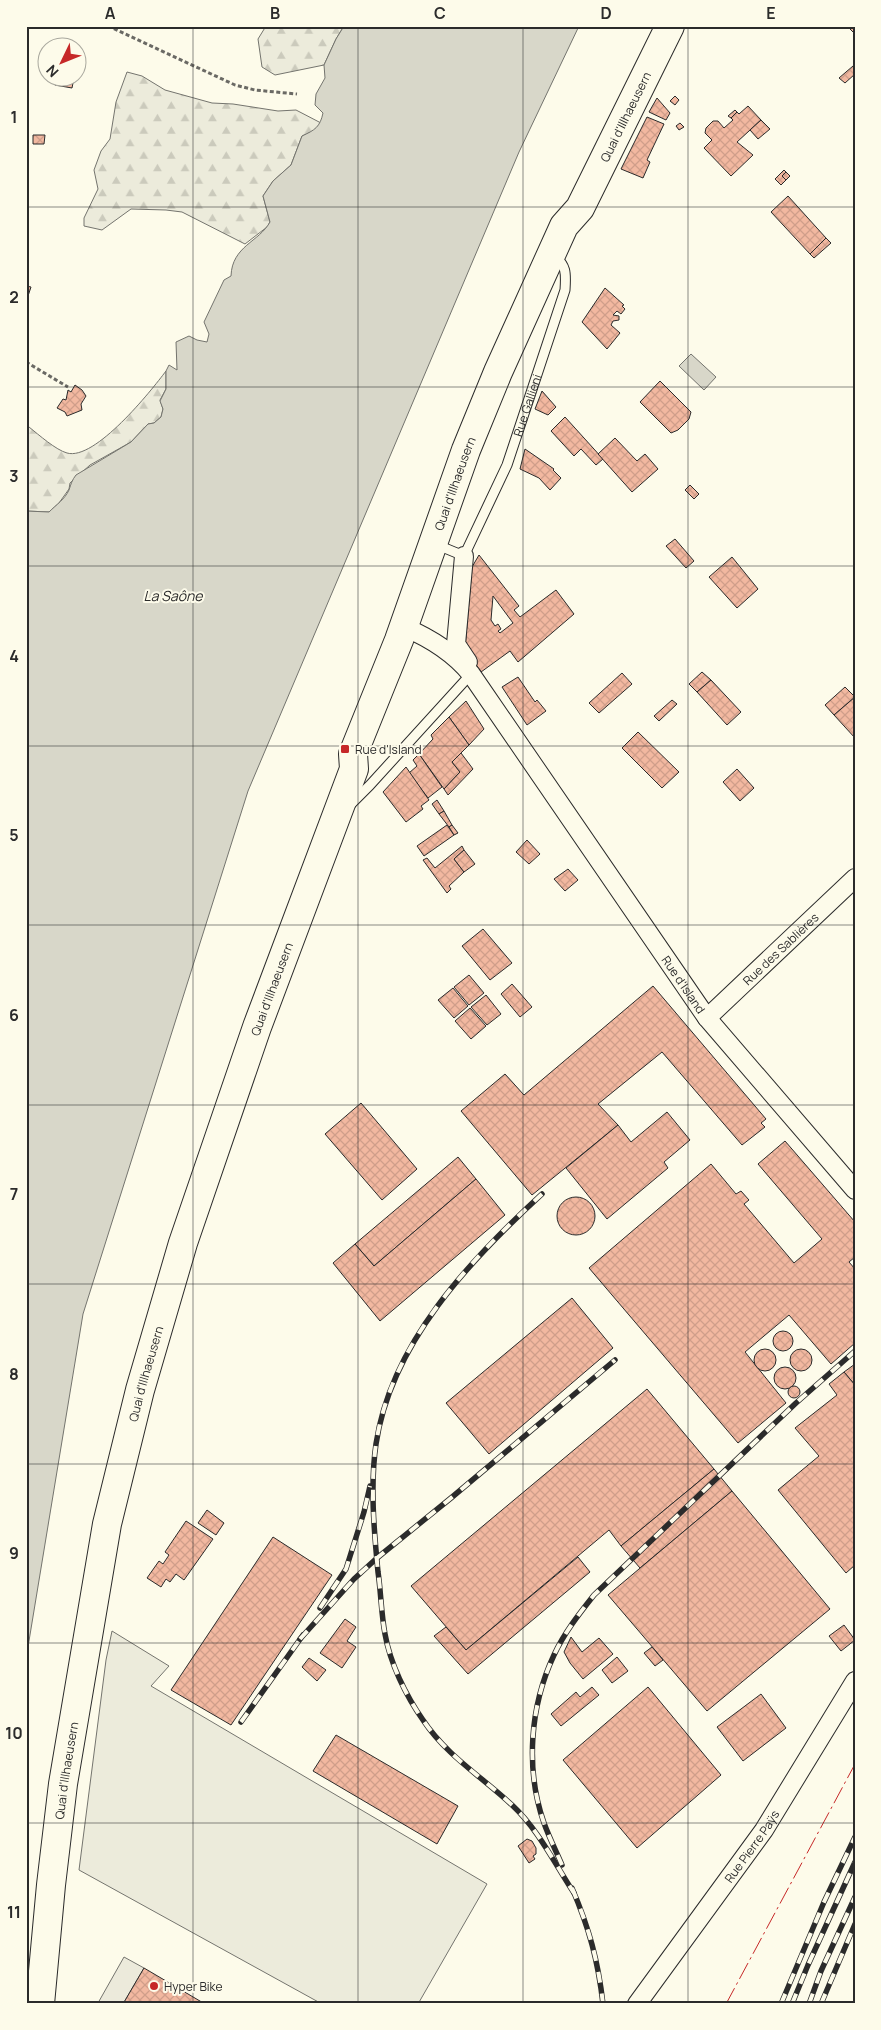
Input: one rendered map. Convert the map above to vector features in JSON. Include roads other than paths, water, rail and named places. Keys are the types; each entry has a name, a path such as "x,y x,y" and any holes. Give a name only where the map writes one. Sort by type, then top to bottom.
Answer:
{"main road":[{"name":"Quai d'Illhaeusern","path":"40,2004 63,1784 107,1524 140,1390 183,1244 253,1037 340,804 354,769 365,760 409,630 448,549 466,450 557,258 564,226 580,208 670,26"}],"street":[{"name":"Rue Gallieni","path":"448,549 456,644 468,662 468,678"},
{"name":"Rue d'Island","path":"409,630 457,658 468,678 707,1018 855,1190"},
{"name":"Rue des Sablières","path":"707,1018 855,878"},
{"name":"Rue Pierre Paÿs","path":"637,2004 764,1830 855,1681"}],"lane":[{"name":"Rue Gallieni","path":"448,549 507,465 565,290 566,271 557,258"},
{"path":"340,804 348,806 370,786 468,678"}],"water":[{"name":"La Saône","path":"344,26 579,26 519,152 248,791 83,1314 26,1659 26,511 49,512 65,496 76,475 131,442 148,424 154,423 161,417 163,409 160,401 166,389 166,371 169,365 177,370 176,342 189,336 207,342 209,334 204,322 224,280 231,276 236,258 241,251 270,222 263,196 273,181 291,165 302,136 314,130 320,122 323,113 315,105 316,94 325,78 324,65"},
{"path":"691,354 716,377 704,390 679,366"}],"railway":[{"path":"542,1194 462,1275 416,1338 398,1372 384,1407 374,1460 373,1508 385,1634 395,1668 405,1690 423,1720 442,1744 521,1814 546,1847 574,1893"},
{"path":"562,1865 546,1828 538,1802 532,1760 535,1716 540,1695 546,1675 562,1639 594,1595 796,1403 855,1351"},
{"path":"300,1639 354,1579 377,1558 615,1360"},
{"path":"320,1608 346,1569 370,1486"},
{"path":"241,1722 303,1635"},
{"path":"781,2004 824,1902 855,1837"},
{"path":"792,2004 855,1862"},
{"path":"572,1888 592,1945 603,2004"},
{"path":"809,2004 821,1971 855,1897"},
{"path":"821,2004 855,1924"}],"place":[{"name":"Rue d'Island","path":"345,749"},
{"name":"Hyper Bike","path":"154,1986"}]}
